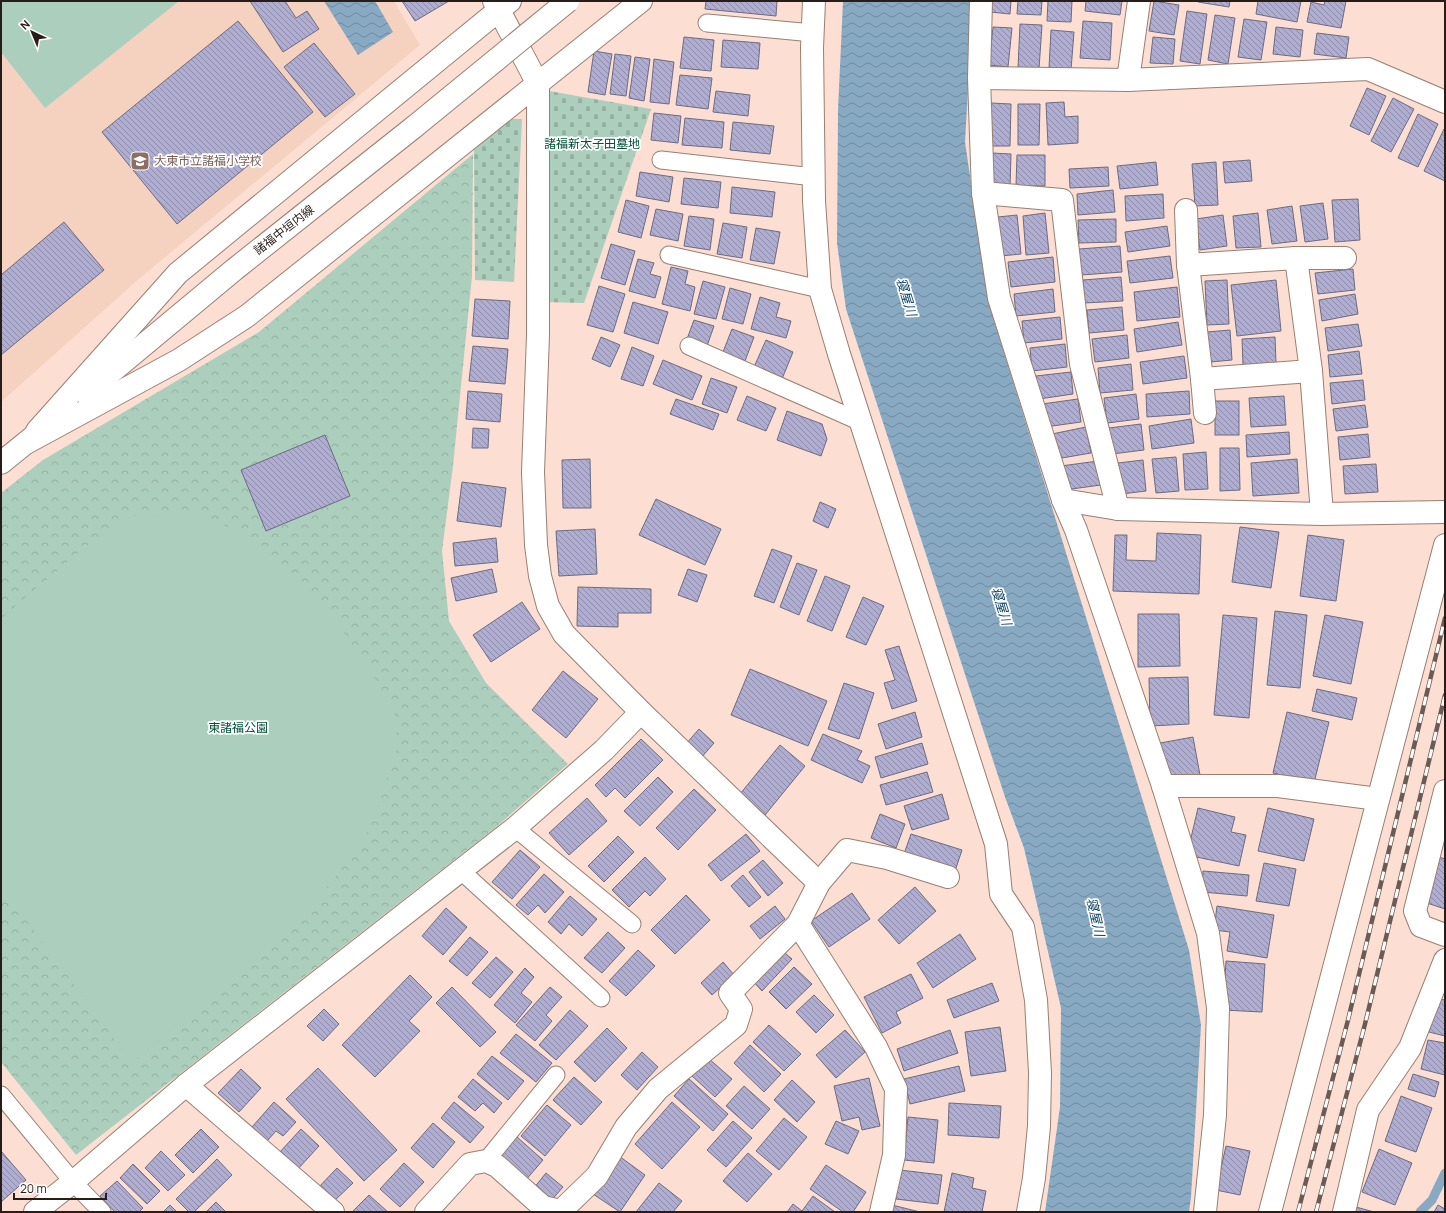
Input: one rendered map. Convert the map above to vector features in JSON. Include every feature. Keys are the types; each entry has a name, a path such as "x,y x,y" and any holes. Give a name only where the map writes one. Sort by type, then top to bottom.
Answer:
{"street":[{"name":"諸福中垣内線","path":"1,463 235,269 414,127 568,1"},
{"path":"26,443 178,360 246,316 641,1"},
{"path":"814,1 814,201 820,288 839,354 996,844 1001,894 1023,927 1036,1000 1040,1073 1038,1134 1034,1178 1028,1212"},
{"path":"981,1 979,78 983,193 999,298 1063,500 1076,530 1163,786 1208,934 1218,1008 1215,1115 1205,1212"},
{"path":"1128,80 1139,1"},
{"path":"26,443 178,273 501,4 538,84 538,335 533,472 536,545 540,576 548,606 564,634 641,712 819,883"},
{"path":"979,78 1128,80 1368,69 1445,102"},
{"path":"983,193 1062,200 1081,364 1118,509"},
{"path":"1186,210 1188,265 1205,413"},
{"path":"1296,258 1311,371 1322,514"},
{"path":"1188,265 1296,258 1345,258"},
{"path":"1202,379 1311,371"},
{"path":"1063,500 1118,509 1322,514 1445,512"},
{"path":"1270,1212 1445,545"},
{"path":"35,1212 73,1182 186,1085 515,828 604,750 641,712"},
{"path":"1163,786 1278,786 1378,799"},
{"path":"1445,791 1415,911 1421,926 1445,935"},
{"path":"426,1212 470,1164 486,1161 497,1166 543,1207 562,1211 597,1176 626,1127 658,1089 736,1025 741,1009 730,993 798,924 819,883 847,850 887,858 948,877"},
{"path":"798,924 876,1047 896,1089 894,1155 881,1212"},
{"path":"1344,1212 1368,1110 1410,1048 1445,960"},
{"path":"186,1085 333,1212"}],"lane":[{"path":"707,23 813,33"},
{"path":"661,160 814,177"},
{"path":"669,255 820,288"},
{"path":"689,346 861,422"},
{"path":"515,828 632,924"},
{"path":"460,870 601,998"},
{"path":"486,1161 556,1075"},
{"path":"1,1095 73,1182 102,1212"}],"shaded area":[{"name":"大東市立諸福小学校","path":"1,1 394,1 420,45 140,278 1,402"}],"green space":[{"path":"1,1 179,1 45,108 1,52"},
{"name":"諸福新太子田墓地","path":"549,91 651,109 584,303 544,302"},
{"path":"502,119 522,119 514,282 475,280 474,142"},
{"name":"東諸福公園","path":"473,154 472,276 453,466 442,551 449,621 486,683 568,764 495,828 76,1155 1,1062 1,493 43,460 259,332"},
{"path":"194,514 247,534 332,614 394,709 398,747 370,829 340,871 312,906 242,969 132,1063 1,886 1,618 96,538 131,516"}],"water":[{"path":"324,1 375,1 393,32 358,55"},
{"name":"寝屋川","path":"843,1 973,1 965,142 989,304 1189,950 1201,1025 1189,1212 1045,1212 1060,1107 1061,1008 1024,848 1005,797 846,309 837,243 838,110"}],"building":[{"path":"250,1 285,1 296,18 307,11 319,29 283,52"},
{"path":"402,1 449,1 415,21"},
{"path":"706,1 777,1 776,16 705,9"},
{"path":"991,1 1011,1 1010,14 990,12"},
{"path":"1018,1 1042,1 1041,15 1017,14"},
{"path":"1048,1 1072,1 1071,22 1047,21"},
{"path":"1086,1 1122,1 1120,15 1085,11"},
{"path":"1154,1 1179,5 1174,35 1149,31"},
{"path":"1198,1 1230,1 1229,7"},
{"path":"1258,1 1301,1 1297,22 1256,14"},
{"path":"1325,1 1346,1 1341,28 1307,22 1311,2 1324,5"},
{"path":"1187,11 1207,14 1200,64 1180,61"},
{"path":"1215,15 1235,18 1228,64 1208,60"},
{"path":"1244,19 1267,22 1261,60 1238,57"},
{"path":"238,21 313,112 177,224 102,132"},
{"path":"1083,21 1112,23 1110,60 1080,58"},
{"path":"1020,24 1042,25 1039,69 1018,68"},
{"path":"993,27 1012,28 1008,67 989,65"},
{"path":"1276,27 1303,30 1300,57 1273,54"},
{"path":"1051,30 1074,32 1071,70 1049,68"},
{"path":"1317,33 1349,37 1346,58 1314,54"},
{"path":"684,37 714,40 711,71 680,68"},
{"path":"1153,37 1175,39 1173,64 1150,63"},
{"path":"723,40 760,43 758,69 721,67"},
{"path":"314,43 355,94 325,117 284,67"},
{"path":"594,51 612,54 605,95 588,92"},
{"path":"615,54 631,56 626,96 610,94"},
{"path":"635,57 650,59 644,101 629,98"},
{"path":"654,59 674,62 669,104 650,102"},
{"path":"680,75 712,78 708,109 676,105"},
{"path":"1367,88 1386,96 1369,135 1350,126"},
{"path":"716,91 750,95 748,116 713,112"},
{"path":"1393,98 1414,109 1391,152 1371,141"},
{"path":"1064,102 1065,117 1078,116 1078,143 1048,145 1046,103"},
{"path":"991,103 1011,104 1010,146 989,146"},
{"path":"1018,104 1040,104 1039,145 1018,145"},
{"path":"654,113 681,116 678,143 651,140"},
{"path":"1418,114 1438,124 1418,167 1398,158"},
{"path":"685,118 724,122 722,148 682,145"},
{"path":"733,122 774,126 770,154 730,150"},
{"path":"1444,129 1445,130 1445,181 1424,171"},
{"path":"992,153 1011,154 1010,187 991,187"},
{"path":"1017,155 1045,155 1045,186 1016,186"},
{"path":"1250,160 1252,181 1225,183 1223,162"},
{"path":"1156,162 1158,185 1120,189 1117,166"},
{"path":"1216,162 1218,205 1195,206 1192,164"},
{"path":"1108,167 1109,186 1070,188 1069,169"},
{"path":"640,172 673,177 669,202 636,196"},
{"path":"684,178 721,182 718,208 681,204"},
{"path":"732,187 775,192 772,217 730,213"},
{"path":"1113,190 1115,212 1078,215 1077,194"},
{"path":"1163,194 1164,218 1126,221 1125,196"},
{"path":"1358,199 1360,240 1335,242 1332,200"},
{"path":"626,200 649,206 641,238 618,232"},
{"path":"1323,203 1328,239 1305,242 1300,206"},
{"path":"1292,206 1297,241 1272,244 1267,210"},
{"path":"656,209 683,214 678,241 650,235"},
{"path":"1045,213 1049,253 1026,255 1023,216"},
{"path":"1258,213 1261,247 1236,248 1233,216"},
{"path":"1017,215 1021,254 1001,256 998,217"},
{"path":"1223,215 1227,246 1200,250 1196,219"},
{"path":"689,216 714,219 710,250 684,246"},
{"path":"1116,219 1116,242 1079,243 1078,220"},
{"path":"64,222 104,270 1,355 1,275"},
{"path":"723,223 747,227 742,258 717,254"},
{"path":"1167,226 1170,246 1128,252 1125,232"},
{"path":"756,228 780,232 774,264 750,260"},
{"path":"611,244 635,251 625,285 601,278"},
{"path":"1120,246 1122,272 1081,275 1079,249"},
{"path":"1170,256 1173,278 1130,283 1127,261"},
{"path":"1053,257 1055,282 1011,287 1008,262"},
{"path":"638,259 654,263 650,274 661,277 655,298 629,291"},
{"path":"671,267 688,271 685,284 695,287 690,311 662,304"},
{"path":"1353,269 1355,290 1318,294 1315,273"},
{"path":"1121,277 1123,301 1084,303 1083,280"},
{"path":"1227,280 1229,324 1207,325 1205,281"},
{"path":"1276,280 1281,331 1237,336 1231,285"},
{"path":"703,281 725,287 716,319 694,314"},
{"path":"599,286 625,294 613,332 587,325"},
{"path":"1177,287 1180,317 1137,321 1134,292"},
{"path":"730,288 751,294 743,324 722,319"},
{"path":"1053,289 1055,312 1016,316 1014,294"},
{"path":"1355,294 1358,314 1322,321 1319,300"},
{"path":"760,297 780,303 776,317 791,321 786,338 751,329"},
{"path":"475,299 510,301 508,339 472,336"},
{"path":"633,302 668,312 658,344 624,333"},
{"path":"1122,307 1124,330 1089,333 1087,310"},
{"path":"1060,317 1062,339 1024,343 1022,321"},
{"path":"694,320 714,326 707,346 687,339"},
{"path":"1178,322 1182,345 1137,352 1134,329"},
{"path":"1358,324 1362,346 1328,351 1325,328"},
{"path":"732,329 754,337 745,361 723,352"},
{"path":"1230,330 1232,360 1210,362 1207,332"},
{"path":"1127,335 1129,358 1095,362 1092,339"},
{"path":"601,337 620,345 610,367 592,359"},
{"path":"1275,337 1276,363 1243,365 1242,339"},
{"path":"766,340 793,352 782,379 754,367"},
{"path":"1065,344 1067,367 1032,371 1030,348"},
{"path":"473,346 508,349 505,384 469,381"},
{"path":"632,347 654,356 643,386 621,379"},
{"path":"1359,351 1362,374 1330,377 1328,355"},
{"path":"1184,356 1187,378 1143,384 1140,362"},
{"path":"663,360 702,376 692,400 653,384"},
{"path":"1131,364 1133,390 1100,393 1098,368"},
{"path":"1071,372 1073,394 1039,399 1036,376"},
{"path":"711,378 737,387 727,413 702,404"},
{"path":"1363,380 1365,400 1332,404 1330,383"},
{"path":"468,391 502,394 500,422 466,419"},
{"path":"1189,391 1190,414 1147,417 1146,394"},
{"path":"1136,394 1139,419 1107,423 1104,398"},
{"path":"747,396 776,408 766,431 737,420"},
{"path":"1284,396 1286,425 1251,427 1249,398"},
{"path":"676,399 719,414 713,430 670,414"},
{"path":"1078,399 1081,422 1045,427 1042,404"},
{"path":"1215,401 1239,401 1239,435 1215,435"},
{"path":"1365,405 1368,427 1336,431 1333,409"},
{"path":"787,411 822,424 827,439 821,456 777,440"},
{"path":"1191,419 1194,443 1152,449 1149,426"},
{"path":"1141,424 1144,450 1112,454 1109,428"},
{"path":"1086,427 1091,453 1056,459 1052,434"},
{"path":"473,428 489,429 488,448 472,448"},
{"path":"1289,432 1290,454 1247,457 1246,435"},
{"path":"1368,434 1370,457 1340,460 1338,437"},
{"path":"325,435 350,496 266,531 241,470"},
{"path":"1220,448 1239,448 1240,490 1220,491"},
{"path":"1206,452 1208,489 1185,490 1183,454"},
{"path":"1176,457 1179,491 1156,493 1152,459"},
{"path":"590,459 591,508 563,508 562,460"},
{"path":"1297,459 1299,493 1253,496 1251,463"},
{"path":"1143,460 1146,491 1121,494 1118,463"},
{"path":"1098,461 1101,485 1064,490 1061,466"},
{"path":"1376,464 1378,492 1345,494 1343,466"},
{"path":"462,482 506,488 501,527 457,521"},
{"path":"656,499 721,529 705,565 639,535"},
{"path":"820,502 836,509 828,528 813,521"},
{"path":"1240,527 1279,532 1271,588 1232,582"},
{"path":"595,529 597,574 559,576 556,531"},
{"path":"1157,533 1201,535 1199,594 1113,591 1115,535 1127,535 1126,560 1156,561"},
{"path":"1308,535 1344,540 1336,601 1300,596"},
{"path":"496,538 498,562 455,566 453,543"},
{"path":"772,549 792,556 774,603 754,596"},
{"path":"797,563 817,570 799,615 780,607"},
{"path":"492,569 497,592 456,601 451,578"},
{"path":"688,569 707,575 697,602 678,595"},
{"path":"825,576 850,586 832,631 807,621"},
{"path":"578,587 651,589 651,613 618,613 618,627 577,626"},
{"path":"863,597 884,606 866,645 846,637"},
{"path":"522,602 540,629 491,662 473,635"},
{"path":"1275,611 1307,615 1300,688 1267,685"},
{"path":"1138,614 1179,614 1180,666 1138,667"},
{"path":"1223,615 1257,618 1249,718 1214,715"},
{"path":"1325,615 1363,622 1351,684 1313,676"},
{"path":"899,646 917,701 892,709 884,683 895,680 885,650"},
{"path":"750,669 827,701 808,746 731,715"},
{"path":"563,671 598,699 566,738 532,710"},
{"path":"1188,677 1189,724 1150,726 1149,678"},
{"path":"844,683 874,693 859,739 828,729"},
{"path":"1317,689 1357,698 1352,720 1312,711"},
{"path":"915,712 922,737 886,749 878,724"},
{"path":"1287,712 1329,722 1314,783 1273,773"},
{"path":"699,729 714,743 701,758 686,744"},
{"path":"823,734 862,751 857,760 870,766 862,783 811,760"},
{"path":"1193,737 1200,775 1167,781 1160,743"},
{"path":"641,739 663,760 625,798 615,788 606,797 595,785"},
{"path":"922,743 928,764 881,778 875,757"},
{"path":"780,745 805,766 765,815 740,794"},
{"path":"927,772 933,792 886,805 880,785"},
{"path":"658,777 673,792 640,826 624,811"},
{"path":"694,789 716,810 678,850 656,828"},
{"path":"942,794 949,819 912,830 904,806"},
{"path":"587,798 607,821 569,855 549,833"},
{"path":"1198,808 1235,817 1231,832 1246,835 1239,866 1187,855"},
{"path":"1268,808 1314,819 1304,861 1258,851"},
{"path":"880,814 905,824 896,848 871,838"},
{"path":"746,834 760,851 721,881 708,865"},
{"path":"911,834 962,850 955,871 904,854"},
{"path":"618,836 634,852 604,882 588,866"},
{"path":"520,850 540,867 512,899 492,882"},
{"path":"645,857 666,879 650,896 645,891 629,907 612,890"},
{"path":"1439,857 1445,859 1445,909 1424,902"},
{"path":"763,860 783,883 768,896 749,872"},
{"path":"1264,863 1296,869 1289,906 1256,901"},
{"path":"1203,871 1249,875 1247,896 1202,892"},
{"path":"544,874 564,892 545,913 538,905 528,915 516,905"},
{"path":"743,875 761,897 749,907 731,886"},
{"path":"915,887 936,911 899,944 878,920"},
{"path":"852,893 870,919 829,947 811,921"},
{"path":"686,895 710,920 675,954 651,930"},
{"path":"570,896 597,919 582,936 569,924 561,934 548,922"},
{"path":"775,906 785,919 760,939 750,926"},
{"path":"1217,906 1274,915 1267,958 1227,951 1230,932 1214,930"},
{"path":"446,908 467,927 443,955 422,936"},
{"path":"608,932 625,948 602,973 584,958"},
{"path":"960,934 976,959 933,988 917,963"},
{"path":"470,937 488,952 467,976 449,961"},
{"path":"780,949 792,959 762,991 751,979"},
{"path":"638,950 655,966 626,996 609,981"},
{"path":"496,957 513,972 490,998 472,983"},
{"path":"1226,961 1265,964 1262,1012 1223,1010"},
{"path":"723,962 734,975 712,995 701,983"},
{"path":"794,967 812,984 786,1009 769,992"},
{"path":"525,968 534,977 521,993 532,1002 515,1023 494,1005"},
{"path":"911,974 923,998 896,1012 901,1023 882,1033 864,997"},
{"path":"410,975 432,997 409,1021 420,1031 375,1077 342,1045"},
{"path":"992,983 999,1001 954,1018 947,1000"},
{"path":"452,987 496,1032 480,1047 436,1003"},
{"path":"550,987 562,997 546,1015 552,1021 535,1041 516,1025"},
{"path":"814,995 834,1015 816,1033 796,1012"},
{"path":"1439,999 1445,1000 1445,1036 1429,1032"},
{"path":"324,1009 339,1024 323,1041 307,1026"},
{"path":"570,1010 588,1026 556,1060 539,1045"},
{"path":"769,1025 801,1054 784,1071 753,1042"},
{"path":"1000,1027 1006,1071 971,1076 965,1032"},
{"path":"607,1028 627,1048 595,1082 574,1062"},
{"path":"845,1030 865,1052 836,1078 816,1055"},
{"path":"950,1030 958,1053 904,1071 897,1049"},
{"path":"516,1034 552,1063 536,1082 500,1053"},
{"path":"1428,1040 1445,1043 1445,1075 1421,1069"},
{"path":"750,1045 781,1074 764,1092 734,1063"},
{"path":"642,1052 658,1067 637,1090 621,1075"},
{"path":"492,1056 524,1081 508,1100 477,1074"},
{"path":"708,1058 732,1079 715,1097 691,1075"},
{"path":"959,1066 965,1091 910,1104 904,1079"},
{"path":"318,1068 397,1150 364,1181 286,1099"},
{"path":"241,1069 261,1088 239,1112 218,1093"},
{"path":"1413,1074 1439,1082 1435,1097 1408,1089"},
{"path":"574,1077 602,1102 581,1125 553,1100"},
{"path":"869,1078 880,1126 862,1130 859,1117 842,1121 834,1086"},
{"path":"473,1079 502,1103 494,1113 483,1103 475,1111 458,1097"},
{"path":"689,1079 728,1114 713,1131 674,1096"},
{"path":"792,1080 815,1102 797,1122 774,1100"},
{"path":"744,1086 770,1109 752,1129 726,1106"},
{"path":"1401,1096 1432,1108 1416,1152 1385,1141"},
{"path":"274,1102 296,1122 283,1136 276,1131 267,1141 252,1127"},
{"path":"454,1102 484,1127 470,1143 441,1118"},
{"path":"672,1102 700,1127 662,1169 635,1144"},
{"path":"949,1103 1001,1106 999,1138 948,1135"},
{"path":"547,1105 571,1125 545,1156 521,1136"},
{"path":"908,1117 938,1120 934,1163 904,1160"},
{"path":"784,1118 807,1137 779,1170 756,1151"},
{"path":"733,1121 752,1138 726,1167 707,1150"},
{"path":"836,1121 859,1131 848,1154 825,1144"},
{"path":"433,1123 455,1142 433,1168 411,1148"},
{"path":"201,1129 219,1147 193,1173 175,1155"},
{"path":"301,1129 319,1146 297,1170 279,1153"},
{"path":"517,1137 543,1160 524,1182 498,1159"},
{"path":"1226,1146 1250,1151 1240,1195 1216,1190"},
{"path":"1379,1149 1412,1163 1395,1205 1362,1192"},
{"path":"1,1151 26,1180 1,1202"},
{"path":"161,1151 185,1175 168,1191 145,1168"},
{"path":"748,1153 772,1174 747,1202 723,1181"},
{"path":"619,1156 645,1175 620,1212 593,1194"},
{"path":"217,1159 232,1175 194,1212 189,1212 176,1199"},
{"path":"404,1163 424,1182 400,1207 380,1189"},
{"path":"133,1164 160,1191 147,1204 120,1178"},
{"path":"826,1165 866,1192 853,1212 843,1212 810,1189"},
{"path":"337,1168 353,1183 332,1203 317,1189"},
{"path":"900,1170 942,1175 938,1204 896,1199"},
{"path":"546,1173 563,1187 549,1203 533,1189"},
{"path":"952,1173 974,1178 972,1188 986,1191 982,1212 944,1212"},
{"path":"117,1181 143,1208 139,1212 115,1212 100,1196"},
{"path":"659,1183 682,1201 673,1212 636,1212"},
{"path":"369,1195 388,1212 352,1212"},
{"path":"813,1196 835,1212 787,1212 793,1204 802,1211"},
{"path":"216,1202 226,1212 206,1212"},
{"path":"170,1205 177,1212 163,1212"},
{"path":"892,1205 920,1212 891,1212"},
{"path":"1438,1205 1445,1209 1445,1212 1434,1212"},
{"path":"1356,1207 1374,1212 1355,1212"}],"waterway":[{"path":"1420,1212 1432,1200 1445,1173"}],"railway":[{"path":"1298,1212 1348,1020 1445,618"},
{"path":"1316,1212 1365,1024 1445,695"}],"place":[{"name":"大東市立諸福小学校","path":"140,161"}]}
